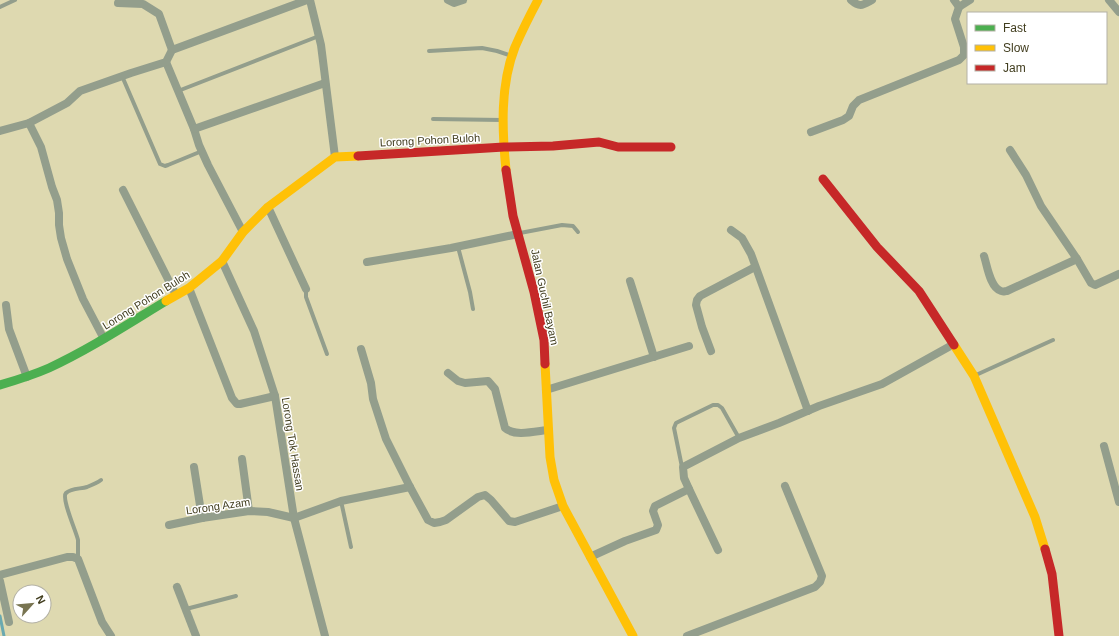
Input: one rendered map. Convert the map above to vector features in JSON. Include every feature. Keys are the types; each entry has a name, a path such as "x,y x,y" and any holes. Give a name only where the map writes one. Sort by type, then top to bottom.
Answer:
{"street":[{"path":"0,131 29,123 67,103 80,92 122,76 166,62 172,50 309,0 321,45 335,157"},
{"path":"448,0 454,3 463,0"},
{"name":"Jalan Guchil Bayam","path":"538,0 512,56 505,90 504,147 508,185 513,216 534,292 544,340 548,430 552,472 562,506 633,636"},
{"path":"851,0 856,4 862,5 872,0"},
{"path":"811,132 850,116 853,106 859,100 959,60 964,55 964,47 956,19 956,3 970,0"},
{"path":"1110,0 1119,12"},
{"path":"118,3 143,4 159,14 172,50"},
{"path":"166,62 208,165 243,232"},
{"path":"194,129 325,83"},
{"path":"29,123 40,147 57,200 61,238 67,259 84,299 104,339"},
{"name":"Lorong Pohon Buloh","path":"0,385 49,368 104,339 189,288 222,261 243,232 268,207 335,157 504,147 553,146 600,142 624,148 671,147"},
{"path":"1010,150 1026,175 1041,206 1077,259 1091,283 1095,285 1119,274"},
{"path":"823,179 877,247 919,291 974,376 1034,517 1052,574 1059,636"},
{"path":"123,190 176,295"},
{"path":"268,207 306,288"},
{"path":"731,230 742,238 751,254 789,355 808,411"},
{"path":"367,262 458,247 518,234"},
{"path":"984,256 990,278 995,287 1000,291 1007,291 1077,259"},
{"name":"Lorong Tok Hassan","path":"222,261 254,331 275,396 294,518 326,636"},
{"path":"711,351 696,305 697,300 700,296 755,267"},
{"path":"630,281 654,357"},
{"path":"189,288 232,398 236,404 275,396"},
{"path":"6,305 9,329 27,376"},
{"path":"718,550 684,478 682,467 739,438 819,406 882,384 954,344"},
{"path":"546,390 689,346"},
{"path":"361,349 371,383 373,399 386,439 428,520 434,523 446,520 478,496 485,495 509,521 515,522 562,506"},
{"path":"448,373 458,381 465,383 488,381 495,389 505,428 508,432 514,433 548,430"},
{"path":"1104,446 1119,502"},
{"path":"242,459 249,511"},
{"path":"194,468 202,518"},
{"path":"686,636 815,587 820,582 822,576 785,486"},
{"path":"294,518 341,501 410,487"},
{"path":"590,557 625,541 656,530 658,525 653,511 655,506 689,489"},
{"name":"Lorong Azam","path":"169,525 202,518 249,511 268,512 294,518"},
{"path":"0,575 66,557 78,559 102,622 111,636"},
{"path":"0,582 9,622"},
{"path":"177,587 196,636"}],"lane":[{"path":"0,7 15,0"},
{"path":"178,92 319,36"},
{"path":"429,51 482,48 512,56"},
{"path":"122,76 160,164 165,166 202,151"},
{"path":"433,119 504,120"},
{"path":"518,234 562,225 573,226 578,232"},
{"path":"458,247 473,309"},
{"path":"306,288 306,297 327,354"},
{"path":"974,376 1053,340"},
{"path":"682,467 674,428 678,422 718,404 722,408 739,438"},
{"path":"78,559 78,539 64,496 70,490 86,487 101,480"},
{"path":"341,501 350,547"},
{"path":"186,610 236,596"}],"waterway":[{"path":"0,616 4,636"}],"traffic: fast":[{"path":"0,385 37,373 64,361 109,336 166,301"}],"traffic: slow":[{"path":"506,170 503,108 507,77 515,47 538,0"},
{"path":"166,301 189,288 222,261 243,232 268,207 335,157 358,156"},
{"path":"954,345 974,376 1035,517 1045,549"},
{"path":"545,364 550,457 554,480 563,506 633,636"}],"traffic: jam":[{"path":"358,156 504,147 553,146 599,142 618,147 671,147"},
{"path":"506,170 513,216 534,292 544,340 545,364"},
{"path":"823,179 877,247 919,291 954,345"},
{"path":"1045,549 1052,574 1059,636"}]}
